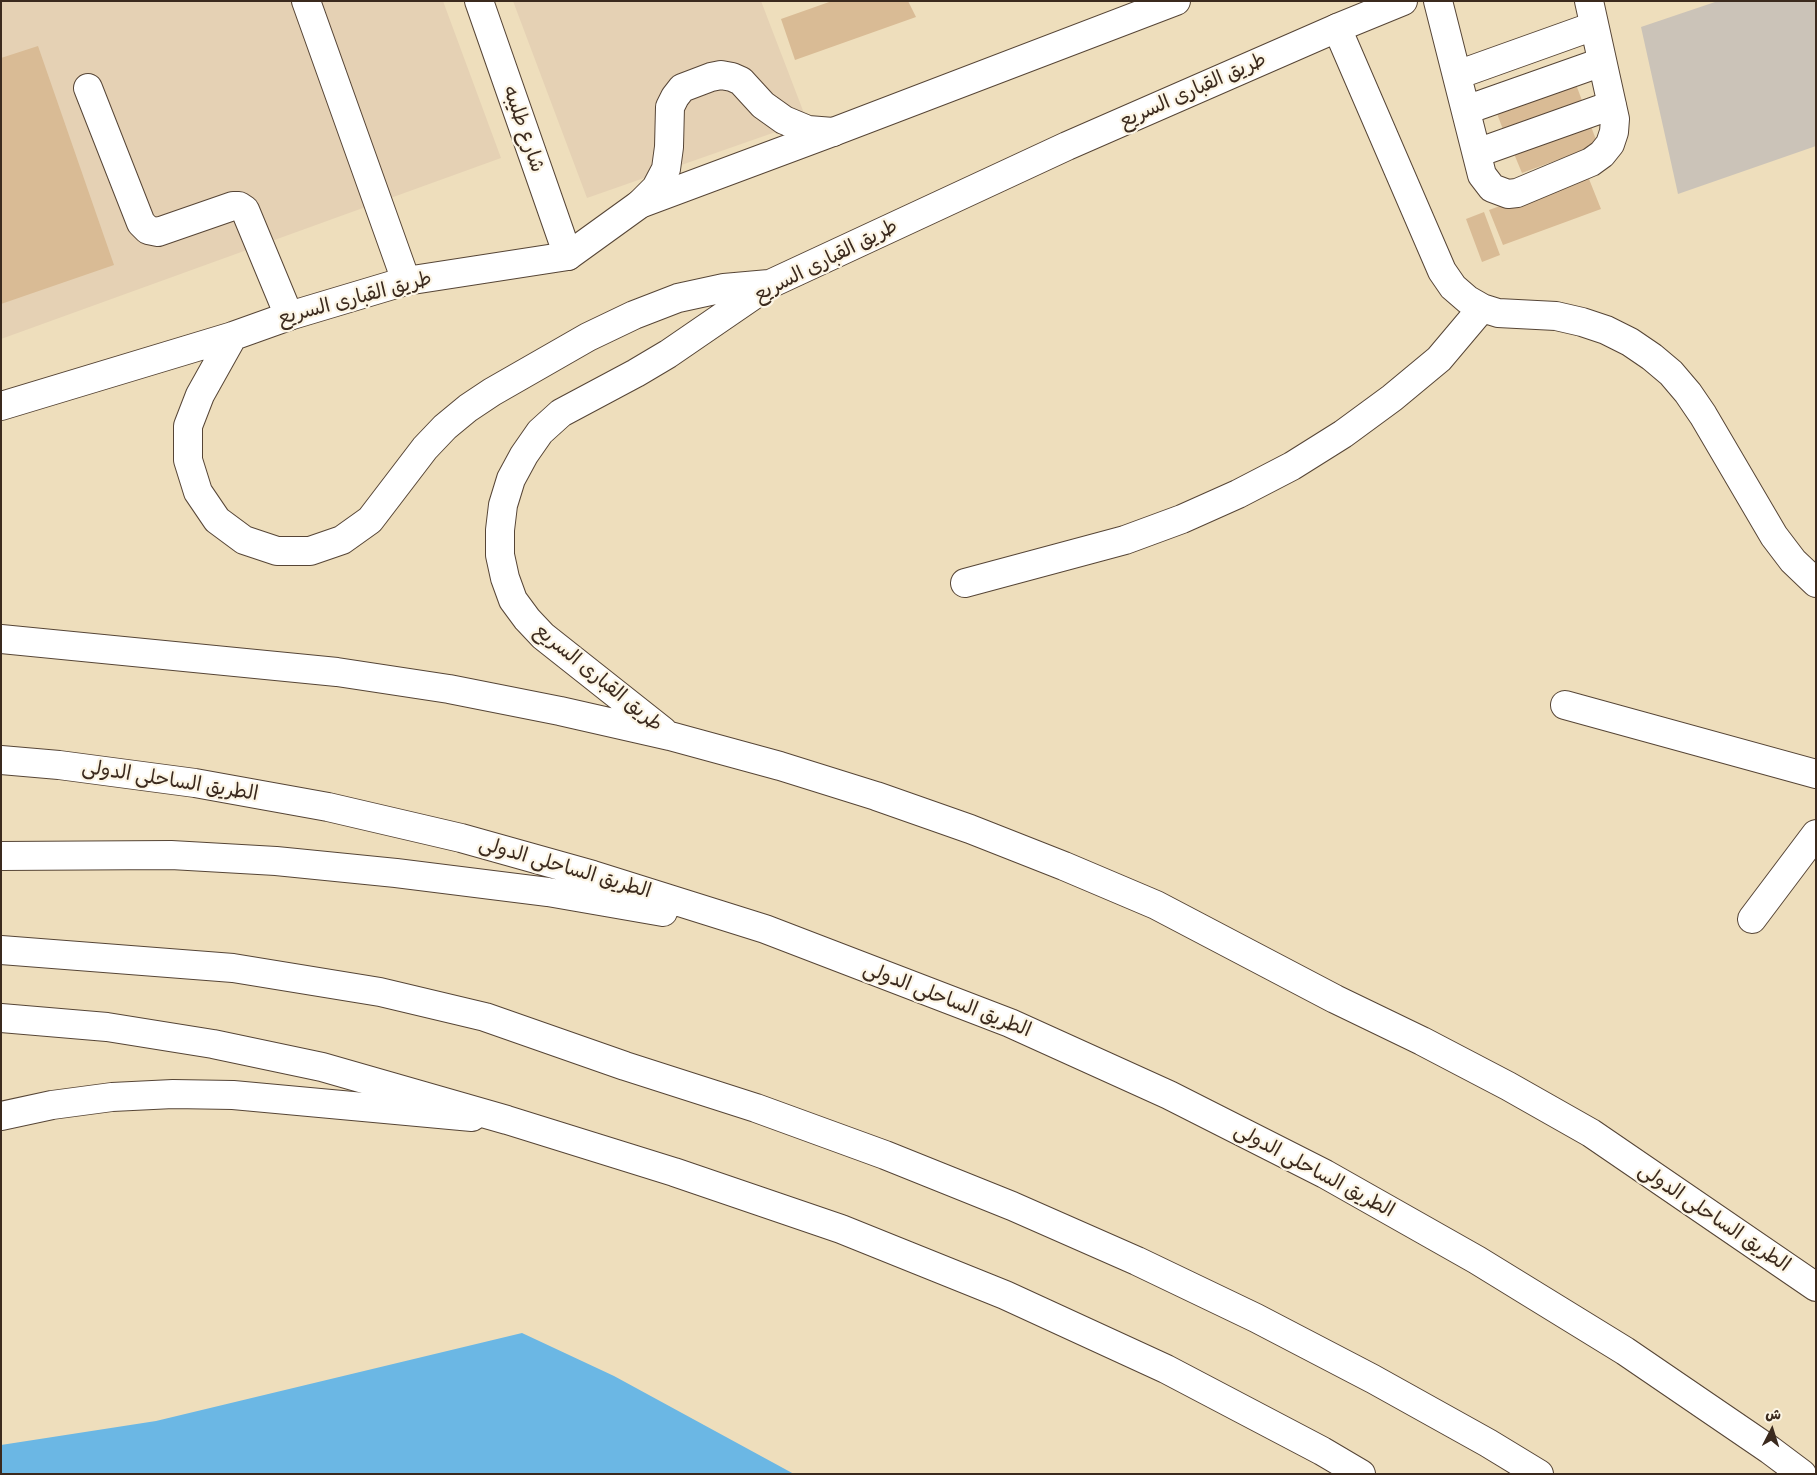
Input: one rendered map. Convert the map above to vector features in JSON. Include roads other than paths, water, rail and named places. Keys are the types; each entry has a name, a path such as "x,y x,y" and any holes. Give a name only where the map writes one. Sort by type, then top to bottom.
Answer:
{"main road":[{"path":"306,1 406,281"},
{"name":"شارع طليبه","path":"479,1 568,256"},
{"name":"طريق القبارى السريع","path":"1,406 233,336 289,316 406,281 568,256 640,204 1176,1"},
{"name":"طريق القبارى السريع","path":"670,736 543,636 527,620 513,600 504,578 500,555 500,530 503,506 511,479 524,455 540,432 561,413 668,354 770,284 1067,146 1403,1"},
{"path":"1438,1 1482,175 1492,188 1508,194 1517,193 1591,162 1602,154 1610,144 1614,132 1614,119 1592,13 1457,75"},
{"path":"1337,28 1442,271 1453,287 1468,300 1482,308 1498,313 1556,316 1606,330 1630,342 1652,357 1688,393 1703,415 1774,536 1793,561 1816,583"},
{"path":"1466,110 1602,62"},
{"path":"640,204 656,188 666,169 669,147 670,107 675,97 682,88 711,77 721,75 741,81 763,105 784,120 808,130 833,132"},
{"path":"88,88 141,223 148,230 158,232 232,206 239,206 245,210 289,316"},
{"path":"1476,153 1612,105"},
{"path":"233,336 200,395 188,426 188,460 198,492 217,520 244,540 277,551 310,551 342,540 370,520 425,448 445,427 468,408 516,378 588,337 634,315 678,298 724,288 770,284"},
{"path":"965,583 1125,540 1182,519 1238,494 1284,470 1343,434 1392,398 1438,359 1482,308"},
{"name":"الطريق الساحلى الدولى","path":"1,639 336,672 458,691 560,711 670,736 780,766 876,796 1064,866 1156,906 1335,999 1431,1045 1591,1133 1816,1287"},
{"path":"1565,706 1816,774"},
{"name":"الطريق الساحلى الدولى","path":"1,760 59,765 195,783 328,807 471,840 592,875 765,929 1010,1022 1169,1095 1325,1174 1477,1260 1625,1351 1802,1474"},
{"path":"1752,919 1816,834"},
{"path":"1,856 171,855 276,860 548,892 765,929"},
{"path":"1,950 233,968 380,992 485,1017 625,1066 756,1108 885,1154 1012,1206 1137,1261 1256,1318 1373,1379 1488,1443 1539,1474"},
{"path":"1,1018 107,1027 213,1044 322,1067 507,1120 674,1172 822,1223 1005,1295 1166,1369 1313,1446 1361,1474"},
{"path":"1,1116 52,1105 112,1097 172,1094 233,1095 507,1120"}],"water":[{"path":"522,1333 614,1376 794,1474 1,1474 1,1445 156,1421"}]}
